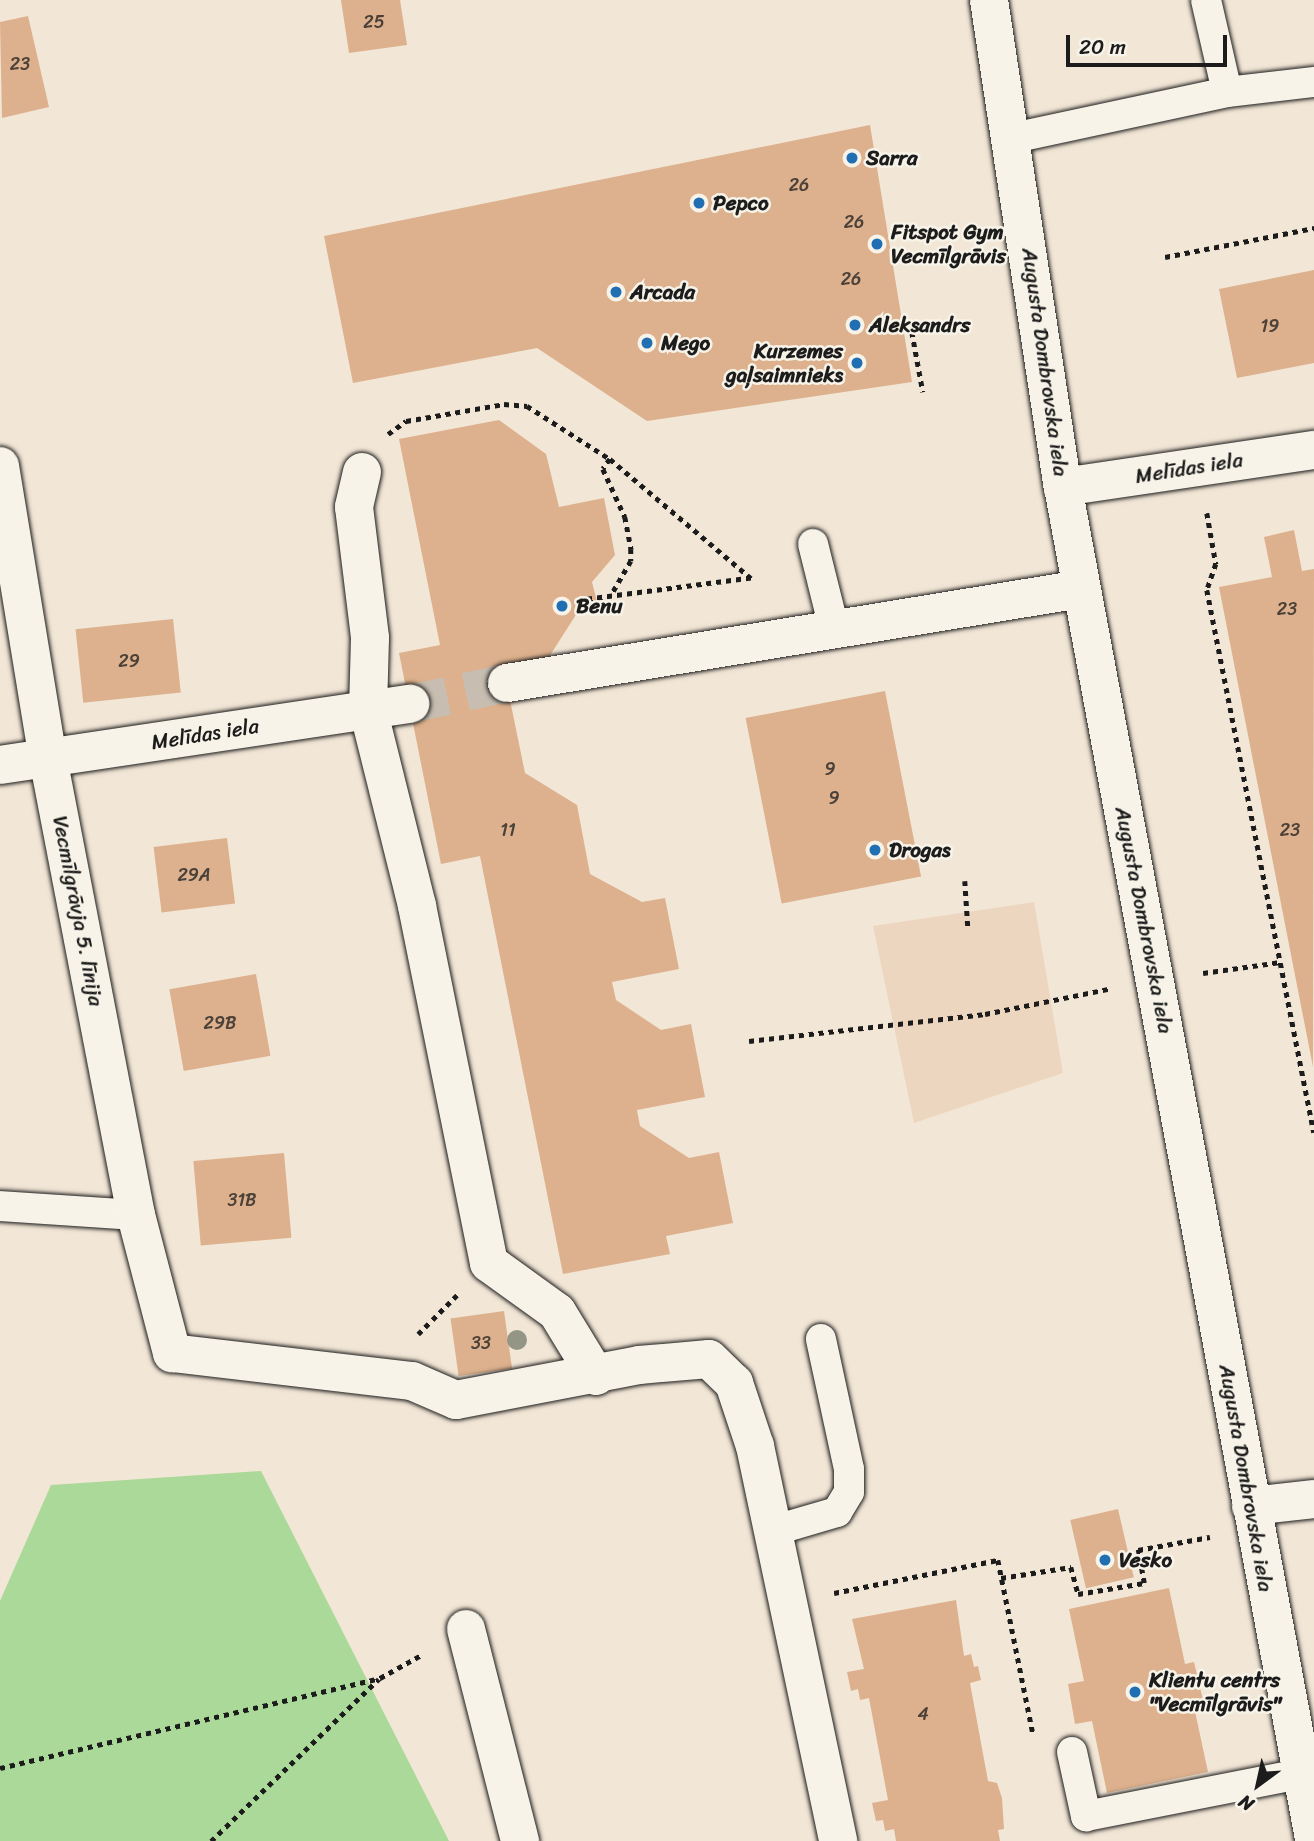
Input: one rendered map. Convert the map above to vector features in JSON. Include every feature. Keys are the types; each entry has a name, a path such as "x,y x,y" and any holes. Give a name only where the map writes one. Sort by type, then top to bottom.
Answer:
{"street":[{"name":"Augusta Dombrovska iela","path":"989,0 1013,138 1063,487 1314,1838"},
{"name":"Melīdas iela","path":"1063,487 1314,450"},
{"name":"Vecmīlgrāvja 5. līnija","path":"0,466 48,758 136,1215 172,1353 375,1376"},
{"path":"362,472 354,507 370,638 368,709 417,906 489,1263 557,1312 596,1376"},
{"path":"507,683 1082,589"},
{"name":"Melīdas iela","path":"0,765 410,704"},
{"path":"375,1376 412,1381 456,1400 596,1376 639,1365 709,1359 734,1383 755,1446 838,1841"},
{"path":"1253,1517 1314,1499"},
{"path":"466,1629 520,1841"}],"lane":[{"path":"1206,0 1227,92"},
{"path":"1013,138 1227,92 1314,82"},
{"path":"813,544 834,628"},
{"path":"0,1206 136,1215"},
{"path":"772,1531 837,1512 849,1492 849,1469 821,1339"},
{"path":"1072,1752 1086,1816 1301,1774"}],"path":[{"path":"1165,257 1314,228"},
{"path":"912,332 923,392"},
{"path":"362,472 383,438 406,421 504,404 527,406 610,459 751,578 581,600"},
{"path":"610,459 603,469 625,517 631,549 631,561 612,594"},
{"path":"1209,521 1216,564 1207,590 1314,1133"},
{"path":"965,881 968,928"},
{"path":"749,1041 985,1014 1156,981 1280,962"},
{"path":"375,1376 489,1263"},
{"path":"1002,1578 1071,1567 1078,1594 1144,1583 1138,1550 1253,1517"},
{"path":"789,1601 998,1560 1036,1747"},
{"path":"211,1841 380,1678 466,1629"},
{"path":"0,1768 380,1678"}],"shaded area":[{"path":"1034,902 1063,1073 914,1123 873,926"}],"green space":[{"path":"261,1471 449,1841 0,1841 0,1601 51,1485"}],"building":[{"path":"341,0 400,0 407,45 349,53"},
{"path":"28,16 49,107 2,118 0,22"},
{"name":"Arcada","path":"870,125 912,382 647,421 537,348 353,383 324,236"},
{"path":"1314,270 1314,363 1237,378 1219,289"},
{"path":"499,420 546,454 559,507 604,498 615,555 592,582 598,606 579,610 549,657 503,666 525,773 577,805 590,874 642,902 665,898 679,969 612,982 616,1000 661,1030 691,1024 705,1097 637,1110 640,1126 689,1158 719,1152 733,1223 666,1236 670,1254 563,1274 480,856 441,864 399,653 440,645 399,439"},
{"path":"1294,530 1302,571 1314,569 1313,1067 1219,587 1272,577 1264,537"},
{"path":"173,619 181,693 83,703 76,629"},
{"path":"885,691 921,877 782,904 746,718"},
{"path":"227,838 235,904 162,913 154,847"},
{"path":"256,974 270,1056 184,1071 169,989"},
{"path":"284,1153 291,1238 201,1246 193,1161"},
{"path":"504,1311 512,1368 459,1376 451,1319"},
{"path":"1118,1509 1134,1577 1086,1588 1070,1520"},
{"name":"Klientu centrs \"Vecmīlgrāvis\"","path":"1169,1588 1185,1664 1194,1662 1203,1700 1193,1702 1208,1772 1107,1793 1092,1721 1075,1724 1068,1684 1084,1681 1069,1609"},
{"path":"956,1600 964,1656 971,1654 974,1667 978,1666 981,1680 970,1683 988,1781 997,1783 1002,1798 1004,1829 998,1830 1000,1841 896,1841 894,1829 885,1831 883,1820 876,1821 872,1803 888,1800 869,1698 860,1700 858,1689 851,1691 847,1672 864,1669 852,1619"}],"tunnel":[{"path":"410,704 507,683"}],"place":[{"name":"Sarra","path":"852,158"},
{"name":"Pepco","path":"699,203"},
{"name":"Fitspot Gym Vecmīlgrāvis","path":"877,244"},
{"name":"Arcada","path":"616,292"},
{"name":"Aleksandrs","path":"855,325"},
{"name":"Mego","path":"647,343"},
{"name":"Kurzemes gaļsaimnieks","path":"857,363"},
{"name":"Benu","path":"562,606"},
{"name":"Drogas","path":"875,850"},
{"name":"Vesko","path":"1105,1560"},
{"name":"Klientu centrs \"Vecmīlgrāvis\"","path":"1135,1692"}]}
